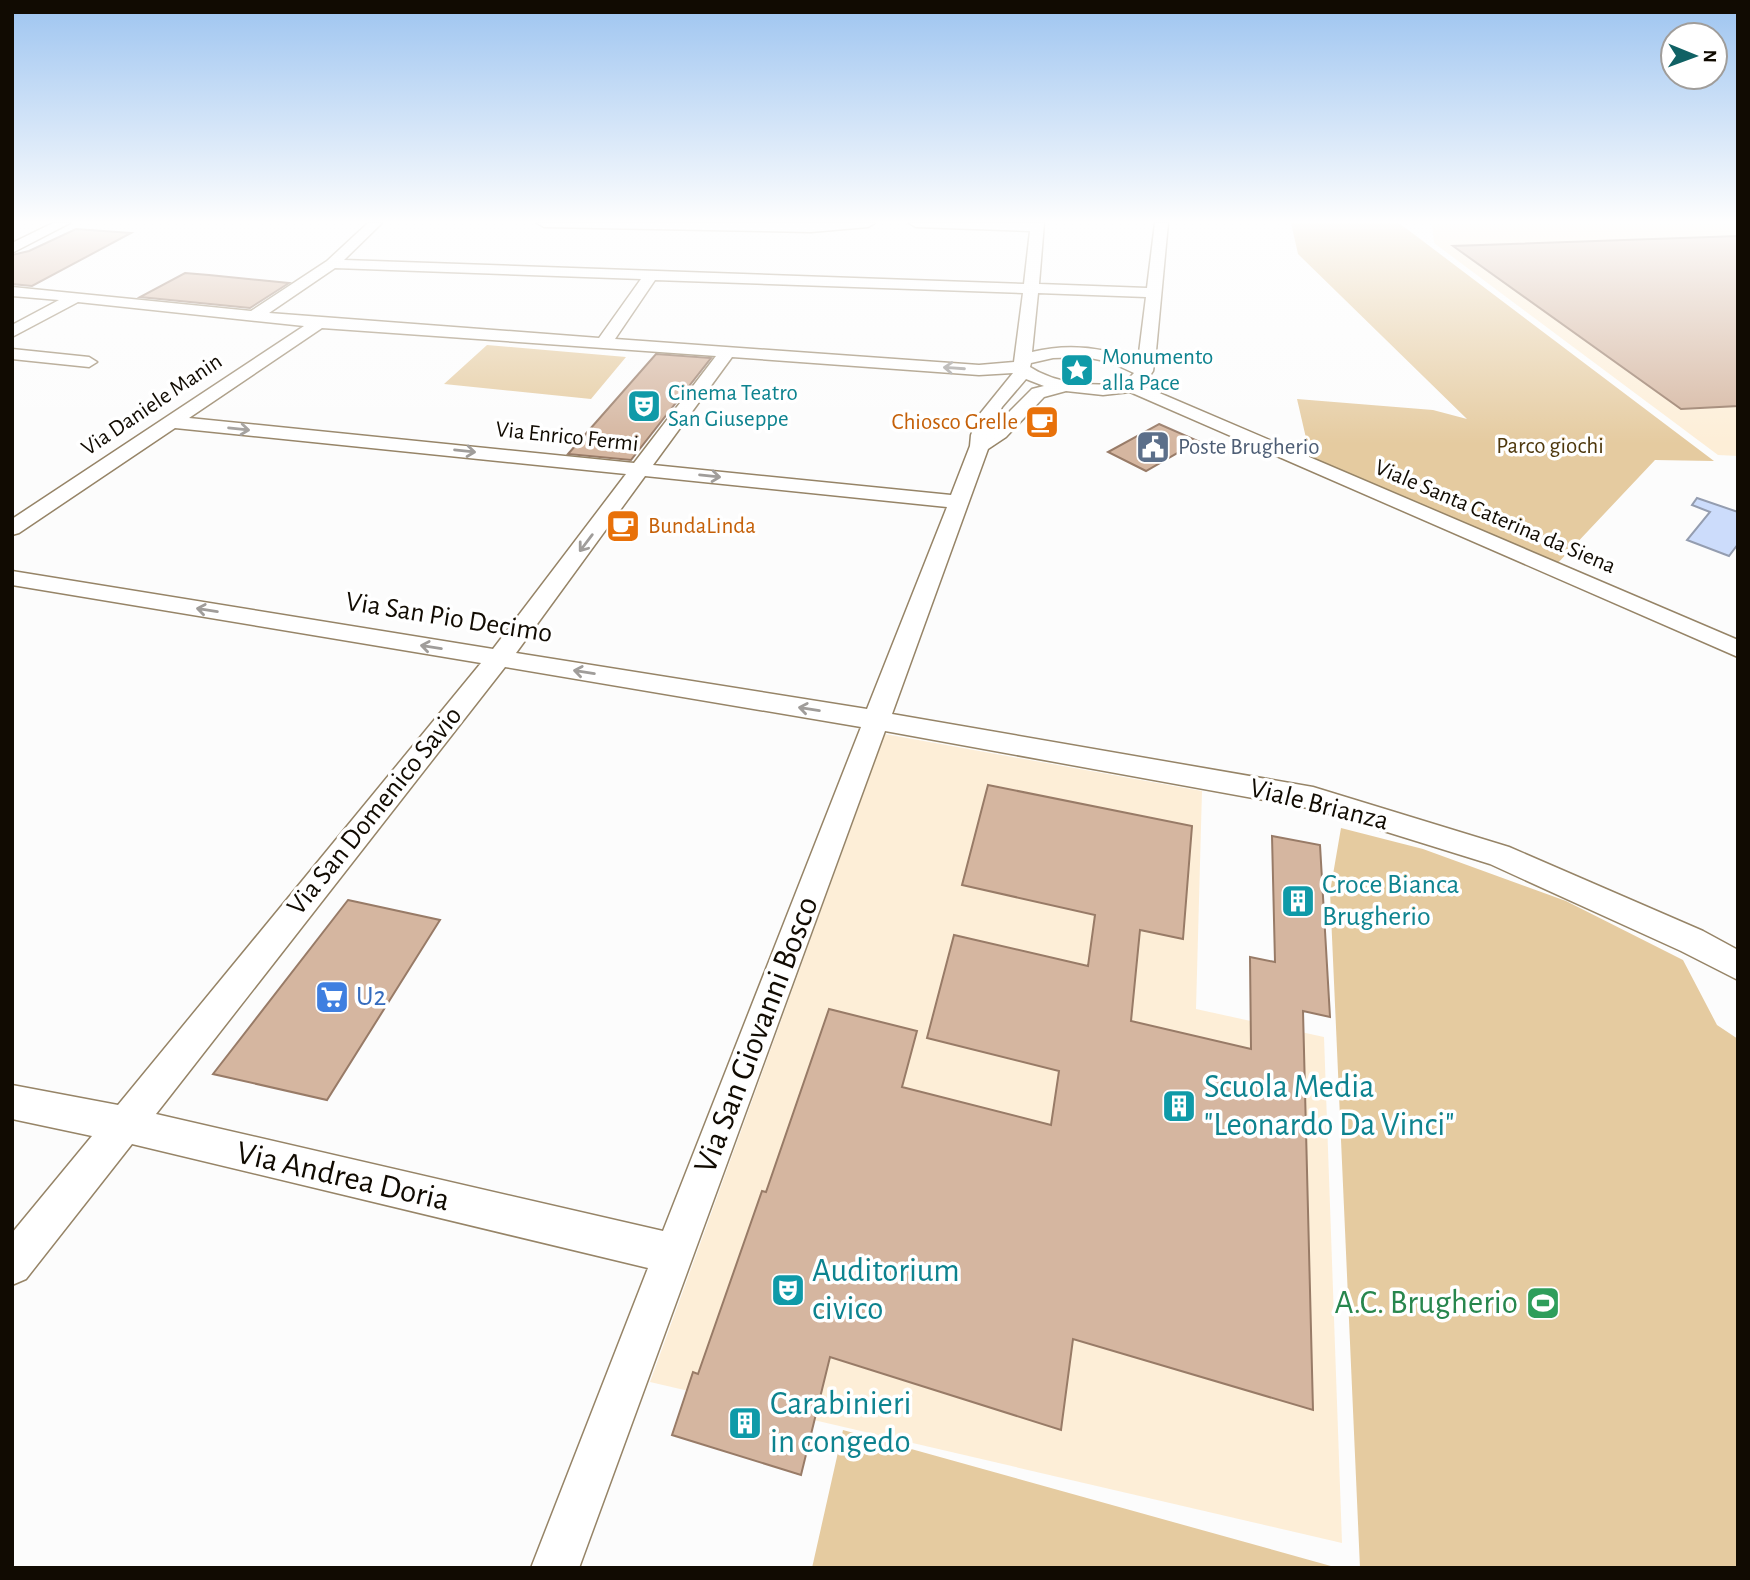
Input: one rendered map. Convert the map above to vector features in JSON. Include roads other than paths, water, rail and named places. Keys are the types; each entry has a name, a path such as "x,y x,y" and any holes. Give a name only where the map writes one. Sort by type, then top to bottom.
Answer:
{"street":[{"name":"Viale Santa Caterina da Siena","path":"64,297 319,323 979,370 1023,366 1043,353 1120,358 1138,378 1146,396 1738,649"},
{"path":"253,317 283,297"},
{"path":"604,342 636,297"},
{"path":"1030,297 1023,366 1042,381 1066,386"},
{"path":"980,446 999,433 1038,393 1066,386 1138,378 1155,297"},
{"path":"12,332 75,298"},
{"name":"Via Daniele Manin","path":"12,529 319,323"},
{"name":"Via San Domenico Savio","path":"12,1265 499,658 728,351"},
{"path":"12,354 89,362"},
{"name":"Via San Giovanni Bosco","path":"555,1568 980,446 979,430 1023,366"},
{"name":"Via Enrico Fermi","path":"171,422 959,502"},
{"name":"Via San Pio Decimo","path":"12,578 876,720"},
{"name":"Viale Brianza","path":"876,720 1312,798 1499,855 1692,941 1738,966"},
{"name":"Via Andrea Doria","path":"12,1102 123,1124 674,1254"}],"water":[{"path":"1697,498 1738,512 1738,544 1729,556 1687,540 1710,512 1692,505"}],"place":[{"name":"Monumento alla Pace","path":"1077,370"},
{"name":"Cinema Teatro San Giuseppe","path":"644,406"},
{"name":"Chiosco Grelle","path":"1042,422"},
{"name":"Poste Brugherio","path":"1153,447"},
{"name":"BundaLinda","path":"623,526"},
{"name":"Croce Bianca Brugherio","path":"1298,901"},
{"name":"U2","path":"332,997"},
{"name":"Scuola Media \"Leonardo Da Vinci\"","path":"1179,1106"},
{"name":"Auditorium civico","path":"788,1290"},
{"name":"A.C. Brugherio","path":"1543,1303"},
{"name":"Carabinieri in congedo","path":"745,1423"}],"park label":[{"name":"Parco giochi","path":"1550,446"}]}
